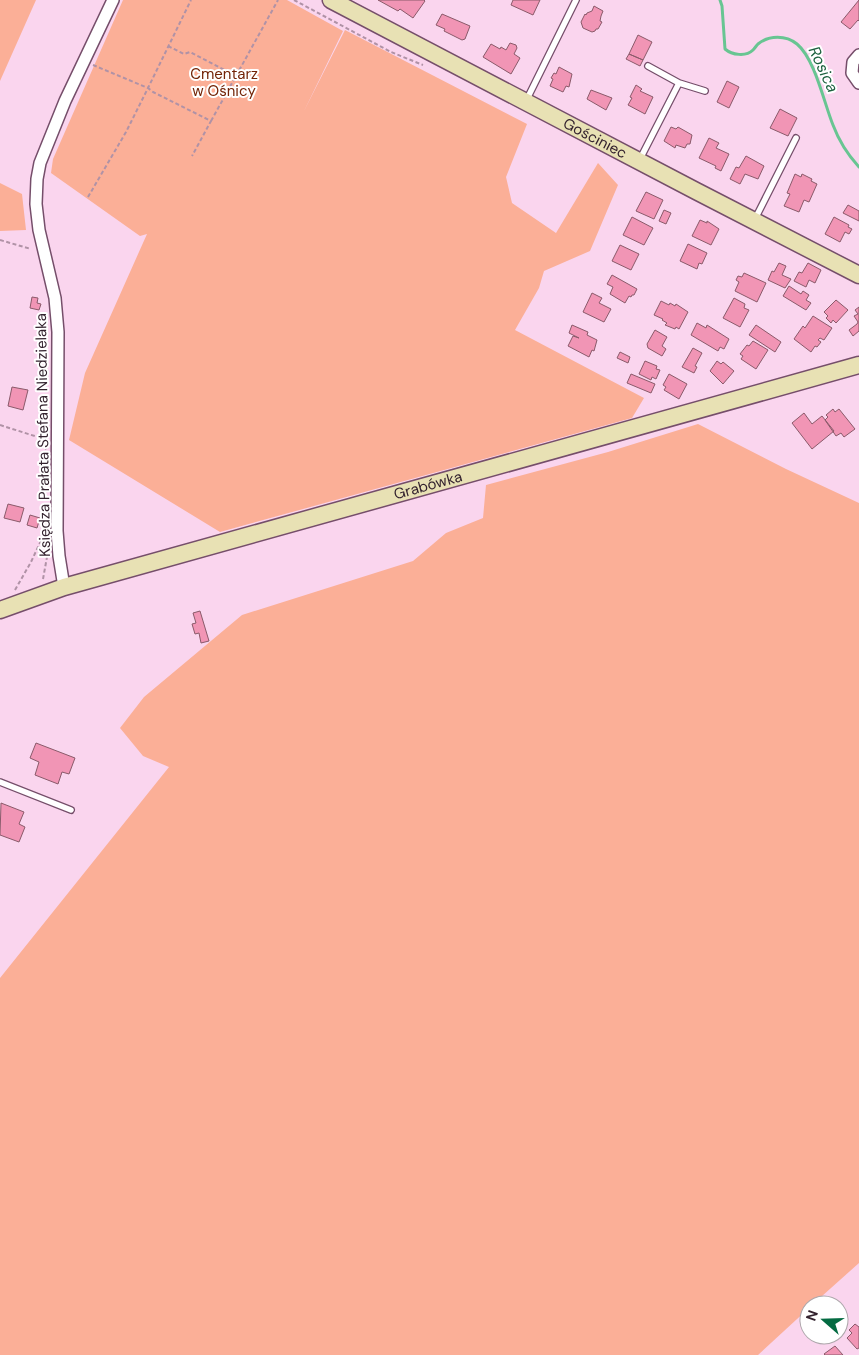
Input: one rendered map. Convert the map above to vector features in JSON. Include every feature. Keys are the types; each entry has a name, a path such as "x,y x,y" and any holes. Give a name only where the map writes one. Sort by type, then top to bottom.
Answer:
{"street":[{"name":"Księdza Prałata Stefana Niedzielaka","path":"64,587 58,544 58,332 56,306 39,230 36,204 37,180 40,163 65,101 113,0"},
{"name":"Gościniec","path":"335,1 525,103 859,275"},
{"path":"859,56 853,62 852,73 859,83"},
{"name":"Grabówka","path":"0,610 64,587 859,365"}],"lane":[{"path":"525,103 576,0"},
{"path":"648,66 679,83 705,90"},
{"path":"639,161 679,83"},
{"path":"754,221 796,138"},
{"path":"0,782 71,810"}],"path":[{"path":"88,197 126,132 191,0"},
{"path":"192,156 278,0"},
{"path":"168,46 184,54 190,52 236,76"},
{"path":"90,70 92,65 148,88 211,122"},
{"path":"0,240 45,252"},
{"path":"0,425 58,442"},
{"path":"14,591 31,562 44,534"}],"green space":[{"path":"0,0 36,0 0,81"},
{"name":"Cmentarz w Ośnicy","path":"123,0 287,0 343,31 304,111 345,30 527,124 506,177 512,203 556,233 598,163 618,185 590,251 544,271 539,288 515,330 644,398 632,418 220,532 69,440 85,373 147,234 140,236 51,173 53,159"},
{"path":"0,183 22,194 26,230 0,231"},
{"path":"698,424 786,469 859,503 859,1263 823,1295 799,1295 799,1317 758,1355 0,1355 0,978 169,767 143,756 120,728 144,697 242,615 413,561 446,533 483,518 486,485 608,452"}],"building":[{"path":"378,0 425,1 413,18 400,9 398,11"},
{"path":"513,0 540,0 533,15 511,5"},
{"path":"859,0 859,21 850,29 841,22"},
{"path":"594,6 603,11 600,21 602,22 598,29 592,32 583,28 581,22 585,14 592,11"},
{"path":"442,14 470,26 465,39 462,40 436,25"},
{"path":"638,35 652,42 643,60 629,54"},
{"path":"510,43 516,45 517,48 514,54 520,58 511,74 483,57 491,44 506,50"},
{"path":"629,54 643,60 640,66 626,59"},
{"path":"559,67 572,74 569,87 566,86 563,92 550,86 553,79 551,78 554,73 556,74"},
{"path":"727,81 739,87 729,108 717,102"},
{"path":"636,85 642,89 640,91 653,97 645,114 628,105"},
{"path":"591,90 612,98 606,110 587,99"},
{"path":"780,109 797,118 788,136 770,128"},
{"path":"671,127 676,129 678,127 692,135 690,144 687,144 685,148 676,145 675,148 664,141"},
{"path":"709,138 719,143 716,148 729,154 721,171 715,168 716,166 699,158"},
{"path":"746,156 764,166 758,179 745,174 740,184 730,179 736,167 739,168"},
{"path":"795,174 801,177 802,174 817,184 809,202 804,200 799,212 784,206 790,194 787,193"},
{"path":"646,192 663,200 654,219 636,211"},
{"path":"848,205 859,211 859,221 843,213"},
{"path":"664,210 671,213 666,224 659,221"},
{"path":"632,217 653,228 644,245 623,235"},
{"path":"834,217 849,225 848,227 852,229 849,234 845,232 840,242 825,234"},
{"path":"700,220 707,223 707,221 719,229 711,245 692,236"},
{"path":"688,244 707,253 702,264 699,263 697,269 680,261"},
{"path":"620,245 639,254 631,270 612,261"},
{"path":"779,263 786,266 782,275 791,279 785,288 768,280 772,271 774,272"},
{"path":"808,263 821,270 815,283 809,280 806,287 794,281 799,272 802,273"},
{"path":"744,273 766,283 757,302 735,291 739,282 736,280 738,276 742,277"},
{"path":"612,275 637,289 634,295 629,296 625,303 610,294 613,287 607,284"},
{"path":"789,286 801,294 803,291 809,295 806,300 811,303 806,310 783,296"},
{"path":"592,293 602,298 599,303 611,309 604,322 583,312"},
{"path":"32,297 38,298 37,303 41,304 39,310 30,308"},
{"path":"734,298 745,304 744,308 749,310 740,327 723,318"},
{"path":"836,300 848,310 836,323 833,320 831,323 826,318 828,316 824,312"},
{"path":"661,301 669,305 670,303 675,306 676,304 688,312 679,329 665,325 667,323 663,319 654,315"},
{"path":"859,307 859,331 853,336 849,330 858,322 854,316 858,314 855,310"},
{"path":"813,316 832,328 824,340 820,338 818,340 821,342 811,352 794,339"},
{"path":"697,323 706,328 707,325 729,339 724,349 720,347 718,351 691,335"},
{"path":"572,325 588,332 587,335 597,340 594,351 592,350 589,357 568,346 573,336 579,338 569,333"},
{"path":"756,325 781,342 775,352 749,335"},
{"path":"655,330 667,337 662,346 666,349 662,356 648,348 647,344"},
{"path":"753,341 768,350 756,369 741,359 743,356 740,354"},
{"path":"693,348 702,353 695,366 697,367 694,373 682,367"},
{"path":"620,352 630,357 628,363 617,358"},
{"path":"645,361 657,366 656,369 660,370 656,379 652,377 651,380 639,374"},
{"path":"717,361 721,364 723,362 734,371 723,384 710,371"},
{"path":"631,374 655,384 651,393 627,383"},
{"path":"669,374 687,384 679,399 664,390 666,387 663,385"},
{"path":"12,387 28,390 23,410 8,406"},
{"path":"833,409 835,412 839,409 855,429 844,437 841,433 836,436 825,420 828,417 826,415"},
{"path":"804,413 812,424 822,416 834,431 812,449 792,423"},
{"path":"8,504 24,508 20,522 4,518"},
{"path":"30,515 40,518 37,528 27,525"},
{"path":"200,611 209,641 201,643 199,633 195,634 192,624 196,623 193,613"},
{"path":"36,743 75,758 69,774 62,772 58,784 35,775 39,762 30,758"},
{"path":"1,803 24,812 19,824 25,827 19,842 0,835"},
{"path":"855,1324 859,1327 859,1348 857,1349 849,1340 849,1336 852,1333 849,1330"},
{"path":"835,1346 843,1355 824,1354"}],"waterway":[{"name":"Rosica","path":"720,0 725,49 728,51 735,54 747,54 762,41 778,37 793,41 803,51 814,70 838,137 859,167"}]}
